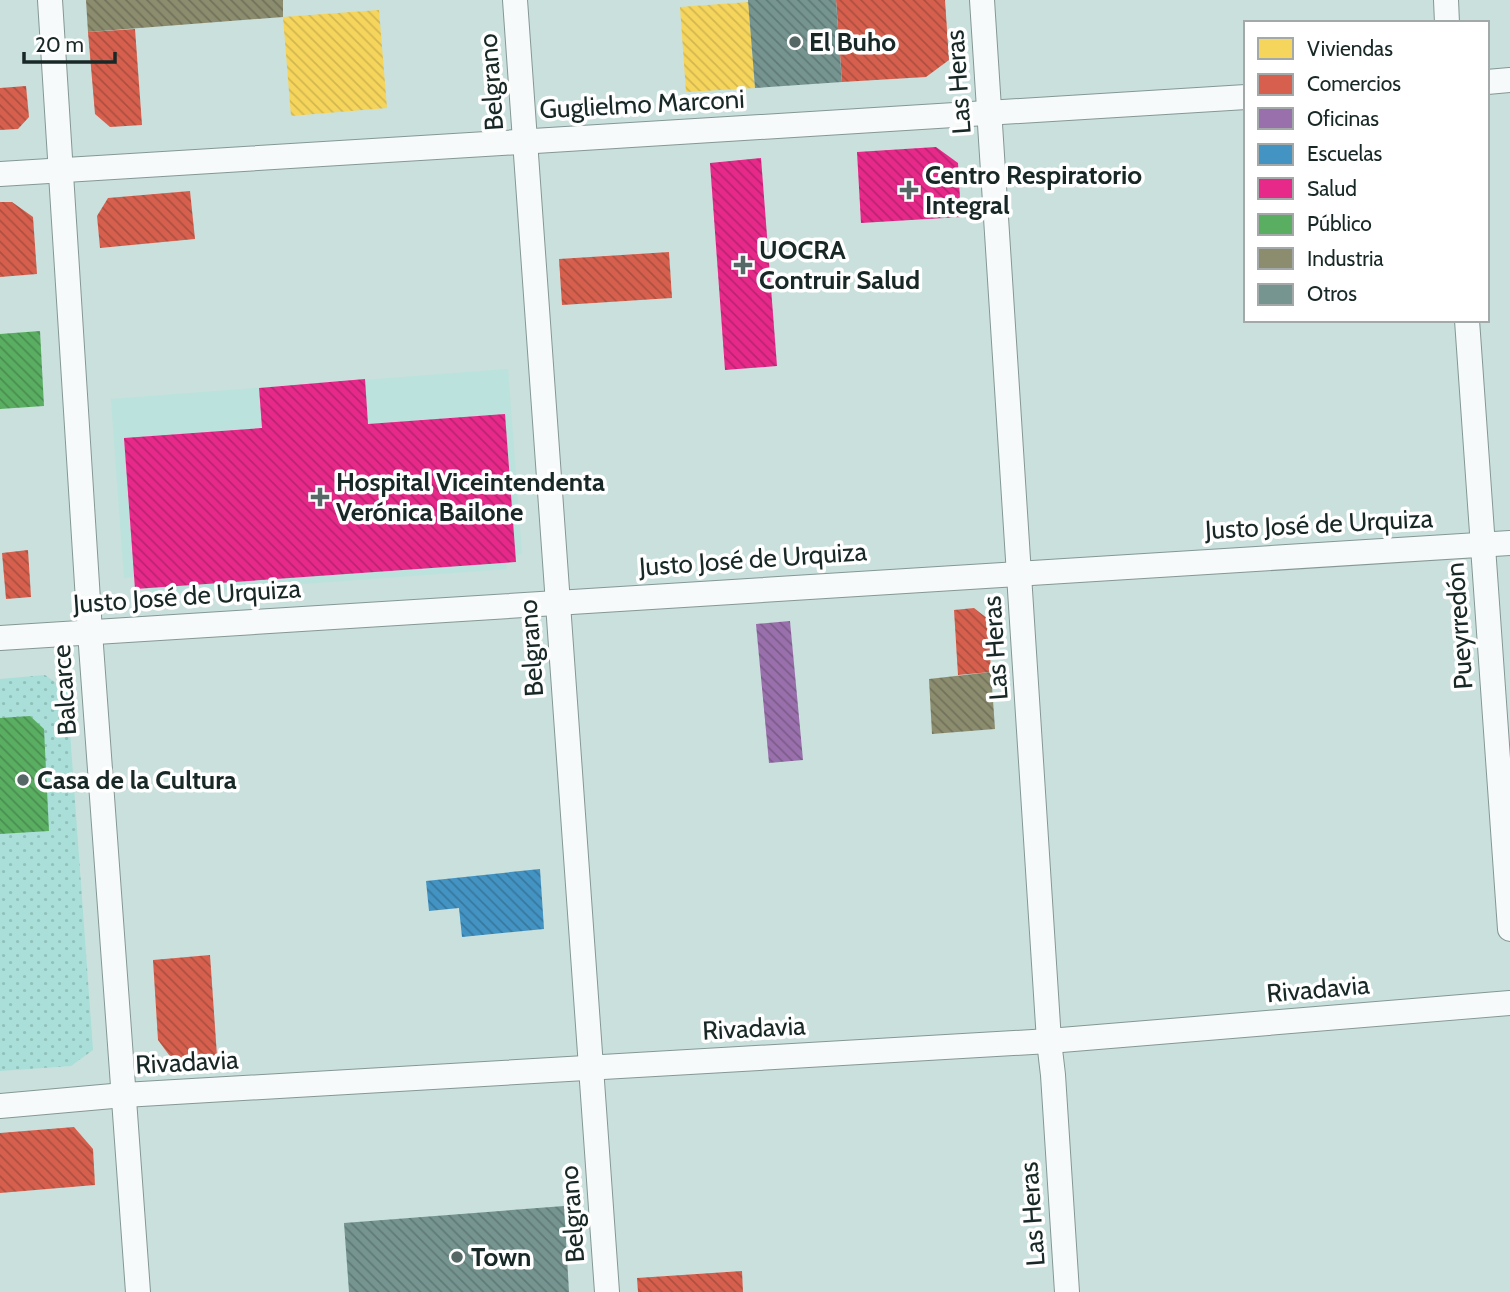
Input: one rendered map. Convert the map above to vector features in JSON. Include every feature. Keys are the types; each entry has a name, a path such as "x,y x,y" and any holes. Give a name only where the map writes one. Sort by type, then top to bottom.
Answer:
{"street":[{"name":"Balcarce","path":"50,0 90,632 138,1292"},
{"name":"Belgrano","path":"515,0 607,1292"},
{"name":"Las Heras","path":"982,0 1067,1292"},
{"path":"1446,0 1447,21"},
{"path":"1489,82 1510,80"},
{"name":"Guglielmo Marconi","path":"0,174 1244,97"},
{"name":"Pueyrredón","path":"1468,322 1510,929"},
{"name":"Justo José de Urquiza","path":"0,638 512,607 1020,570 1510,543"},
{"name":"Rivadavia","path":"0,1105 1049,1041 1510,1003"}],"shaded area":[{"name":"Hospital Viceintendenta Verónica Bailone","path":"508,369 522,554 515,555 506,563 507,569 152,595 151,588 135,589 134,577 124,578 111,399"},
{"path":"45,675 67,691 93,1050 71,1066 0,1071 0,679"}],"building: Viviendas":[{"path":"749,2 755,88 686,92 680,7"},
{"path":"379,10 387,108 291,116 283,17"}],"building: Comercios":[{"path":"836,0 945,0 949,60 926,77 842,82"},
{"path":"135,29 142,125 110,127 95,114 88,32"},
{"path":"26,86 29,117 18,129 0,130 0,88"},
{"path":"190,191 195,239 100,248 97,216 108,198"},
{"path":"0,202 12,202 33,217 37,274 0,277"},
{"path":"669,252 672,298 562,305 559,259"},
{"path":"28,550 31,597 6,599 2,553"},
{"path":"974,608 988,619 991,672 958,675 954,610"},
{"path":"210,955 217,1056 172,1059 158,1040 153,960"},
{"path":"74,1127 93,1149 95,1185 0,1193 0,1133"},
{"path":"742,1271 743,1292 638,1292 637,1278"}],"building: Oficinas":[{"path":"790,621 803,760 769,763 756,624"}],"building: Escuelas":[{"path":"540,869 544,929 462,937 459,908 429,911 426,881"}],"building: Salud":[{"name":"Centro Respiratorio Integral","path":"936,147 958,163 961,217 861,223 857,152"},
{"name":"UOCRA Contruir Salud","path":"761,158 777,366 725,370 710,163"},
{"name":"Hospital Viceintendenta Verónica Bailone","path":"365,379 368,424 505,414 516,562 135,589 124,438 262,428 259,388"}],"building: Público":[{"path":"40,331 44,406 0,409 0,334"},
{"name":"Casa de la Cultura","path":"30,716 44,729 49,831 0,834 0,718"}],"building: Industria":[{"path":"86,0 283,0 283,17 88,32"},
{"path":"991,672 995,729 932,734 929,679"}],"building: Otros":[{"name":"El Buho","path":"748,0 836,0 842,82 755,88"},
{"name":"Town","path":"564,1206 569,1292 349,1292 344,1223"}],"place":[{"name":"El Buho","path":"795,42"},
{"name":"Centro Respiratorio Integral","path":"909,190"},
{"name":"UOCRA Contruir Salud","path":"743,265"},
{"name":"Hospital Viceintendenta Verónica Bailone","path":"320,497"},
{"name":"Casa de la Cultura","path":"23,780"},
{"name":"Town","path":"457,1257"}]}
